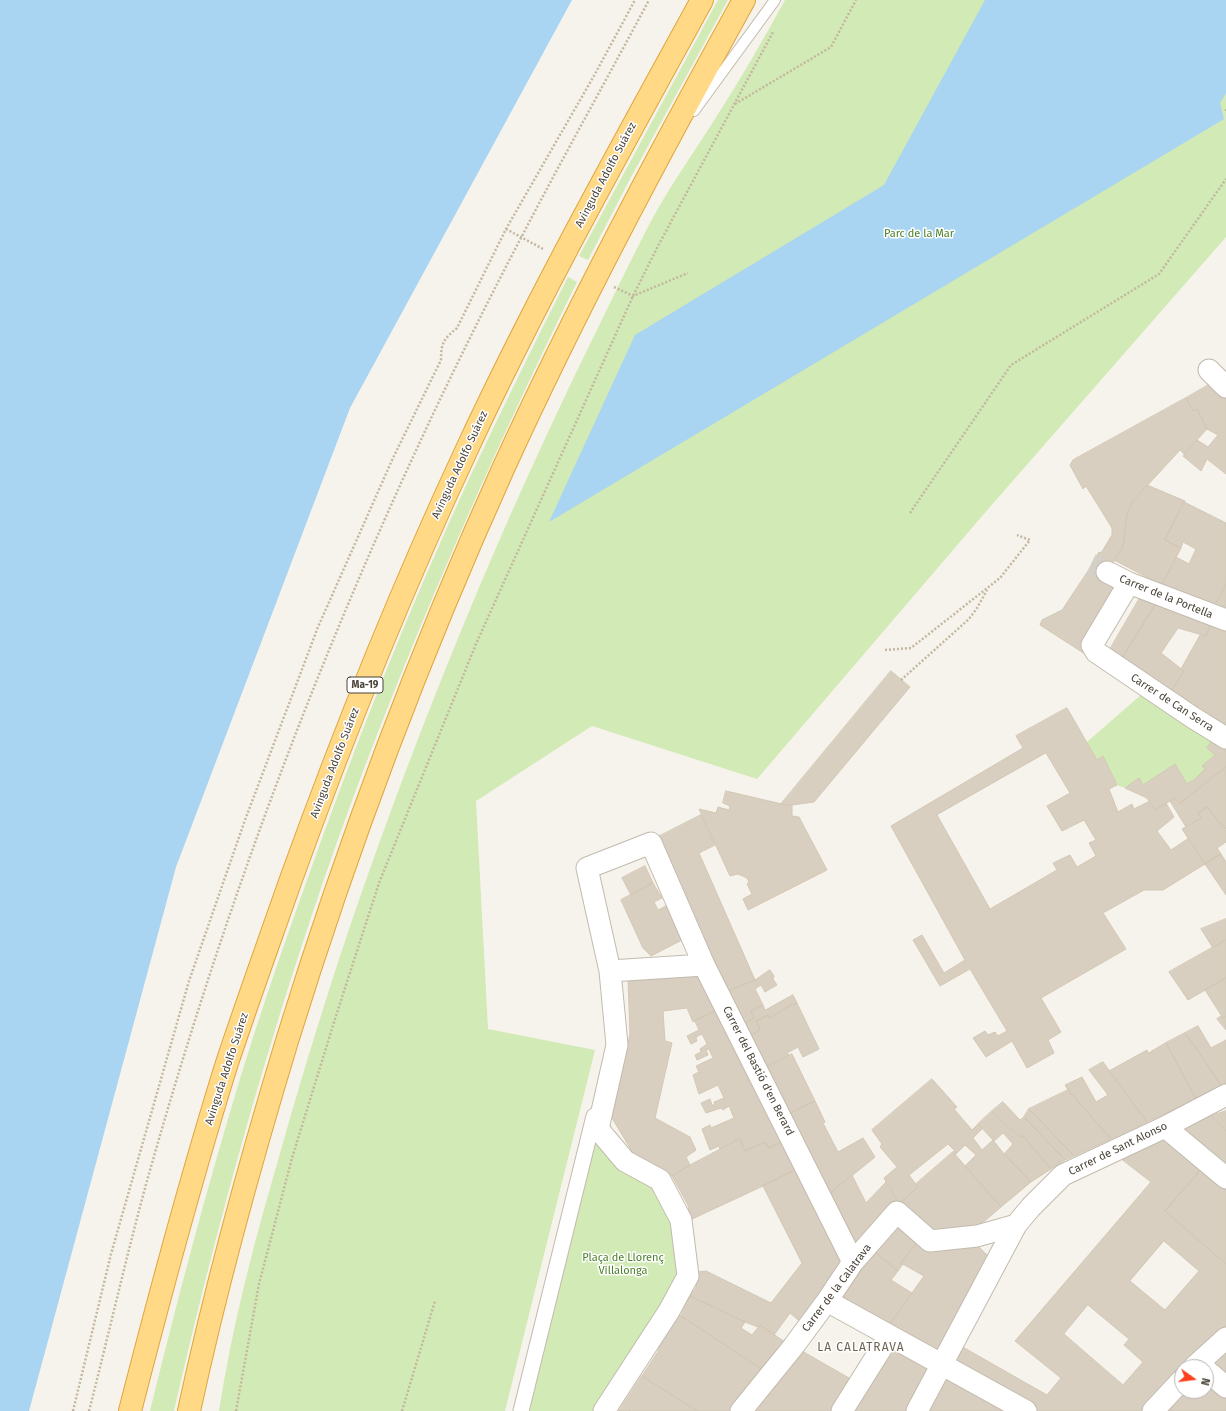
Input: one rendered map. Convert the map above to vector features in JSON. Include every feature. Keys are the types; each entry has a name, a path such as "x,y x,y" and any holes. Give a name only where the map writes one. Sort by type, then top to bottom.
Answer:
{"highway":[{"name":"Avinguda Adolfo Suárez","path":"130,1411 173,1247 228,1061 306,838 367,680 454,478 508,364 561,259 702,0"},
{"path":"189,1411 231,1239 266,1111 300,1000 332,902 380,769 450,591 504,466 576,316 653,167 744,0"}],"street":[{"path":"1210,370 1226,387"},
{"name":"Carrer de la Portella","path":"1107,572 1129,583 1226,620"},
{"name":"Carrer de Can Serra","path":"1129,583 1092,645 1096,652 1119,669 1226,738"},
{"name":"Carrer del Bastió d'en Berard","path":"610,971 587,868 651,843 704,965 853,1262"},
{"path":"604,1411 669,1311 688,1276 681,1220 660,1180 625,1162 598,1128 617,1045 610,971 704,965"},
{"path":"521,1411 611,1045"},
{"name":"Carrer de Sant Alonso","path":"917,1411 1016,1225 1031,1206 1063,1175 1165,1127 1226,1095"},
{"path":"1165,1127 1226,1178"},
{"name":"Carrer de la Calatrava","path":"741,1411 793,1347 827,1301 853,1262 897,1212 930,1241 977,1236 1016,1225"},
{"path":"827,1301 1026,1411"},
{"path":"842,1411 889,1336"},
{"path":"1207,1359 1226,1338"},
{"path":"1214,1378 1226,1387"},
{"path":"1153,1411 1174,1389"}],"lane":[{"path":"653,167 775,0"}],"path":[{"path":"73,1411 111,1254 189,981 245,820 318,627 393,458 441,360 441,346 444,340 457,328 506,229 595,74 635,0"},
{"path":"89,1411 144,1190 195,1020 232,909 282,770 334,638 390,507 460,358 521,237 649,0"},
{"path":"734,104 831,47 856,0"},
{"path":"236,1411 259,1284 292,1158 379,883 476,644 633,296 658,246 776,28"},
{"path":"910,513 1011,365 1159,274 1226,179"},
{"path":"885,650 911,648 1000,578 1030,540 1017,535"},
{"path":"901,680 969,619 977,608 988,587"},
{"path":"402,1411 434,1301"}],"green space":[{"path":"718,0 728,0 630,179 588,260 579,256"},
{"name":"Parc de la Mar","path":"785,0 1226,0 1226,237 983,515 757,779 592,726 476,801 488,1029 595,1050 505,1411 219,1411 230,1348 252,1256 307,1061 339,959 391,810 448,663 541,446 640,242 665,196 733,90"},
{"path":"568,277 577,282 511,419 449,559 391,700 337,842 290,982 247,1124 209,1267 174,1411 150,1411 192,1246 239,1082 277,966 339,791 401,634 446,530 493,428"},
{"path":"1142,694 1215,737 1207,748 1215,755 1203,766 1205,769 1195,779 1187,784 1175,764 1143,785 1138,779 1125,788 1117,785 1103,757 1097,760 1087,742"},
{"name":"Plaça de Llorenç Villalonga","path":"598,1129 660,1180 688,1276 604,1411 521,1411"}],"water":[{"path":"0,0 572,0 350,408 176,867 29,1411 0,1411"},
{"path":"985,0 1226,0 1226,93 1220,103 1224,119 549,522 635,335 884,185"}],"building":[{"path":"1212,383 1226,395 1226,474 1207,459 1201,471 1183,456 1197,440 1208,447 1218,435 1207,429 1197,409 1193,411 1186,398"},
{"path":"1186,398 1193,411 1197,409 1207,429 1184,454 1180,450 1133,501 1127,514 1123,546 1104,578 1089,570 1099,552 1101,553 1112,535 1112,528 1086,486 1083,489 1070,465 1073,460"},
{"path":"1147,485 1185,501 1165,540 1181,548 1162,585 1114,560 1123,546 1127,514 1133,501"},
{"path":"1184,502 1226,523 1226,584 1215,605 1162,585 1176,557 1189,564 1196,549 1183,542 1181,548 1165,540"},
{"path":"1089,570 1104,578 1101,581 1122,590 1085,654 1040,625 1042,620 1062,610"},
{"path":"1226,584 1226,611 1215,606"},
{"path":"1141,596 1157,602 1121,660 1102,663"},
{"path":"1157,602 1212,621 1206,636 1178,628 1161,653 1184,671 1169,695 1121,660"},
{"path":"1212,621 1226,625 1226,730 1169,695 1184,671 1181,669 1200,635 1206,636"},
{"path":"891,671 910,687 814,802 792,805 781,804"},
{"path":"1067,708 1097,760 1103,756 1117,785 1109,789 1118,812 1132,804 1134,809 1150,801 1155,810 1166,803 1174,817 1157,831 1171,850 1189,838 1205,864 1163,890 1144,890 1103,913 1126,949 1041,998 1061,1032 1048,1040 1054,1053 1027,1068 1012,1041 986,1057 973,1038 985,1031 988,1035 995,1032 998,1036 1007,1031 970,969 940,986 913,940 922,935 944,973 965,960 891,826 1023,748 1016,736","holes":["1046,753 1070,793 1047,806 1062,831 1084,820 1096,840 1089,843 1096,856 1077,867 1070,855 1053,863 1057,870 990,909 937,815"]},
{"path":"1215,737 1226,746 1226,767 1180,803 1175,798 1155,810 1147,798 1125,788 1139,778 1143,785 1175,764 1187,784 1195,779 1205,769 1202,766 1215,755 1207,748"},
{"path":"1226,767 1226,828 1225,829 1207,807 1198,813 1201,818 1186,827 1170,801 1175,798 1180,803"},
{"path":"726,791 786,805 792,805 792,816 799,817 827,870 748,910 743,899 752,894 747,884 749,882 747,878 738,874 730,876 699,809 716,813 718,807 729,810 730,806 723,803"},
{"path":"1207,807 1225,829 1226,842 1217,848 1221,854 1205,864 1182,829 1201,818 1198,813"},
{"path":"701,815 715,845 699,853 755,980 725,992 656,838"},
{"path":"1221,854 1226,862 1226,895 1205,864"},
{"path":"645,866 653,883 631,895 622,878"},
{"path":"653,883 662,898 654,902 658,910 666,906 682,940 651,956 643,948 621,900"},
{"path":"1226,919 1226,940 1213,948 1201,929"},
{"path":"1226,940 1226,978 1188,1000 1169,972"},
{"path":"770,970 777,985 765,992 761,985 755,989 763,1005 751,1011 754,1018 741,1025 725,992 755,980"},
{"path":"700,974 717,1010 693,1022 687,1008 663,1011 665,1041 672,1043 655,1118 690,1137 696,1150 686,1157 690,1165 672,1176 633,1153 612,1118 630,1034 628,979"},
{"path":"1226,978 1226,1016 1223,1018 1205,990"},
{"path":"793,995 797,1003 789,1006 770,1018 768,1015 756,1021 760,1030 746,1038 741,1025 754,1018 751,1011 763,1005 765,1010"},
{"path":"797,1003 819,1049 803,1057 798,1047 787,1053 789,1055 763,1069 746,1038 760,1030 756,1021 768,1015 770,1018 789,1006"},
{"path":"717,1010 783,1141 769,1148 765,1142 745,1151 740,1139 720,1149 719,1146 710,1150 702,1129 710,1125 711,1128 734,1118 729,1106 723,1110 721,1108 706,1113 701,1103 710,1099 712,1105 715,1105 714,1102 724,1098 718,1085 699,1094 693,1075 699,1072 696,1066 713,1058 709,1049 706,1050 708,1055 697,1060 695,1055 701,1052 700,1049 707,1044 702,1034 696,1037 697,1041 691,1044 687,1036 699,1030 695,1021"},
{"path":"1222,1016 1223,1018 1226,1016 1226,1030 1217,1019"},
{"path":"1198,1026 1211,1048 1226,1040 1226,1085 1222,1087 1185,1033"},
{"path":"1185,1033 1222,1087 1196,1099 1166,1043"},
{"path":"1166,1043 1196,1099 1147,1122 1109,1071 1147,1050 1148,1053"},
{"path":"792,1054 815,1101 785,1116 763,1069"},
{"path":"1103,1062 1147,1122 1111,1139 1065,1085 1082,1077 1096,1102 1108,1095 1089,1070"},
{"path":"932,1079 957,1107 954,1109 972,1130 978,1124 982,1129 973,1138 982,1150 993,1140 1004,1154 1031,1182 1001,1207 965,1166 976,1155 965,1145 955,1155 953,1152 955,1151 948,1144 909,1175 918,1187 899,1204 884,1178 897,1167 880,1147 882,1144 872,1130"},
{"path":"1068,1090 1111,1139 1074,1156 1029,1109"},
{"path":"815,1101 825,1122 823,1123 838,1152 863,1138 875,1157 827,1196 785,1116"},
{"path":"1003,1102 1020,1120 1024,1117 1065,1160 1051,1169 1022,1135 1020,1137 1012,1129 1011,1130 992,1111"},
{"path":"1029,1109 1074,1156 1065,1160 1024,1117"},
{"path":"992,1111 1011,1130 1012,1129 1020,1137 1022,1135 1051,1169 1031,1182 1004,1154 1013,1144 1003,1133 994,1141 978,1124"},
{"path":"1226,1111 1226,1131 1211,1116"},
{"path":"1211,1116 1226,1131 1226,1172 1177,1129"},
{"path":"1166,1134 1205,1165 1165,1211 1226,1264 1226,1327 1196,1359 1174,1359 1174,1382 1147,1411 1036,1411 952,1365 961,1346 1047,1395 1061,1378 1015,1341 1151,1182 1120,1158","holes":["1164,1241 1199,1271 1165,1310 1130,1281","1088,1305 1129,1339 1124,1345 1143,1362 1123,1385 1064,1334"]},
{"path":"740,1139 745,1151 765,1142 769,1148 783,1141 797,1169 690,1220 688,1205 672,1176"},
{"path":"953,1152 1001,1207 973,1231 934,1235 899,1204 918,1187 916,1184"},
{"path":"1205,1165 1226,1183 1226,1264 1165,1211"},
{"path":"797,1169 845,1264 803,1324 790,1313 774,1335 760,1325 758,1327 745,1322 690,1296 696,1288 698,1272 706,1271 771,1303 802,1263 763,1186"},
{"path":"852,1175 866,1203 887,1181 900,1205 855,1253 827,1196"},
{"path":"898,1218 920,1239 901,1263 903,1264 898,1271 871,1249"},
{"path":"920,1239 973,1241 990,1258 937,1357 887,1328 924,1276 901,1263"},
{"path":"871,1249 898,1271 891,1280 912,1293 887,1328 839,1298"},
{"path":"690,1296 745,1322 741,1328 752,1335 760,1325 788,1344 766,1372 681,1316"},
{"path":"677,1315 681,1316 766,1372 738,1400 731,1411 697,1411 642,1376 659,1350 657,1348"},
{"path":"888,1341 930,1365 908,1404 912,1406 909,1411 849,1411"},
{"path":"802,1351 856,1382 838,1411 752,1411"},
{"path":"1226,1353 1226,1379 1214,1369 1214,1364"},
{"path":"947,1373 1017,1411 927,1411"},
{"path":"642,1376 697,1411 619,1411"},
{"path":"1214,1385 1226,1395 1226,1411 1165,1411 1175,1399 1214,1399"}],"tunnel":[{"path":"1091,564 1107,572"}],"district":[{"name":"LA CALATRAVA","path":"861,1348"}]}
